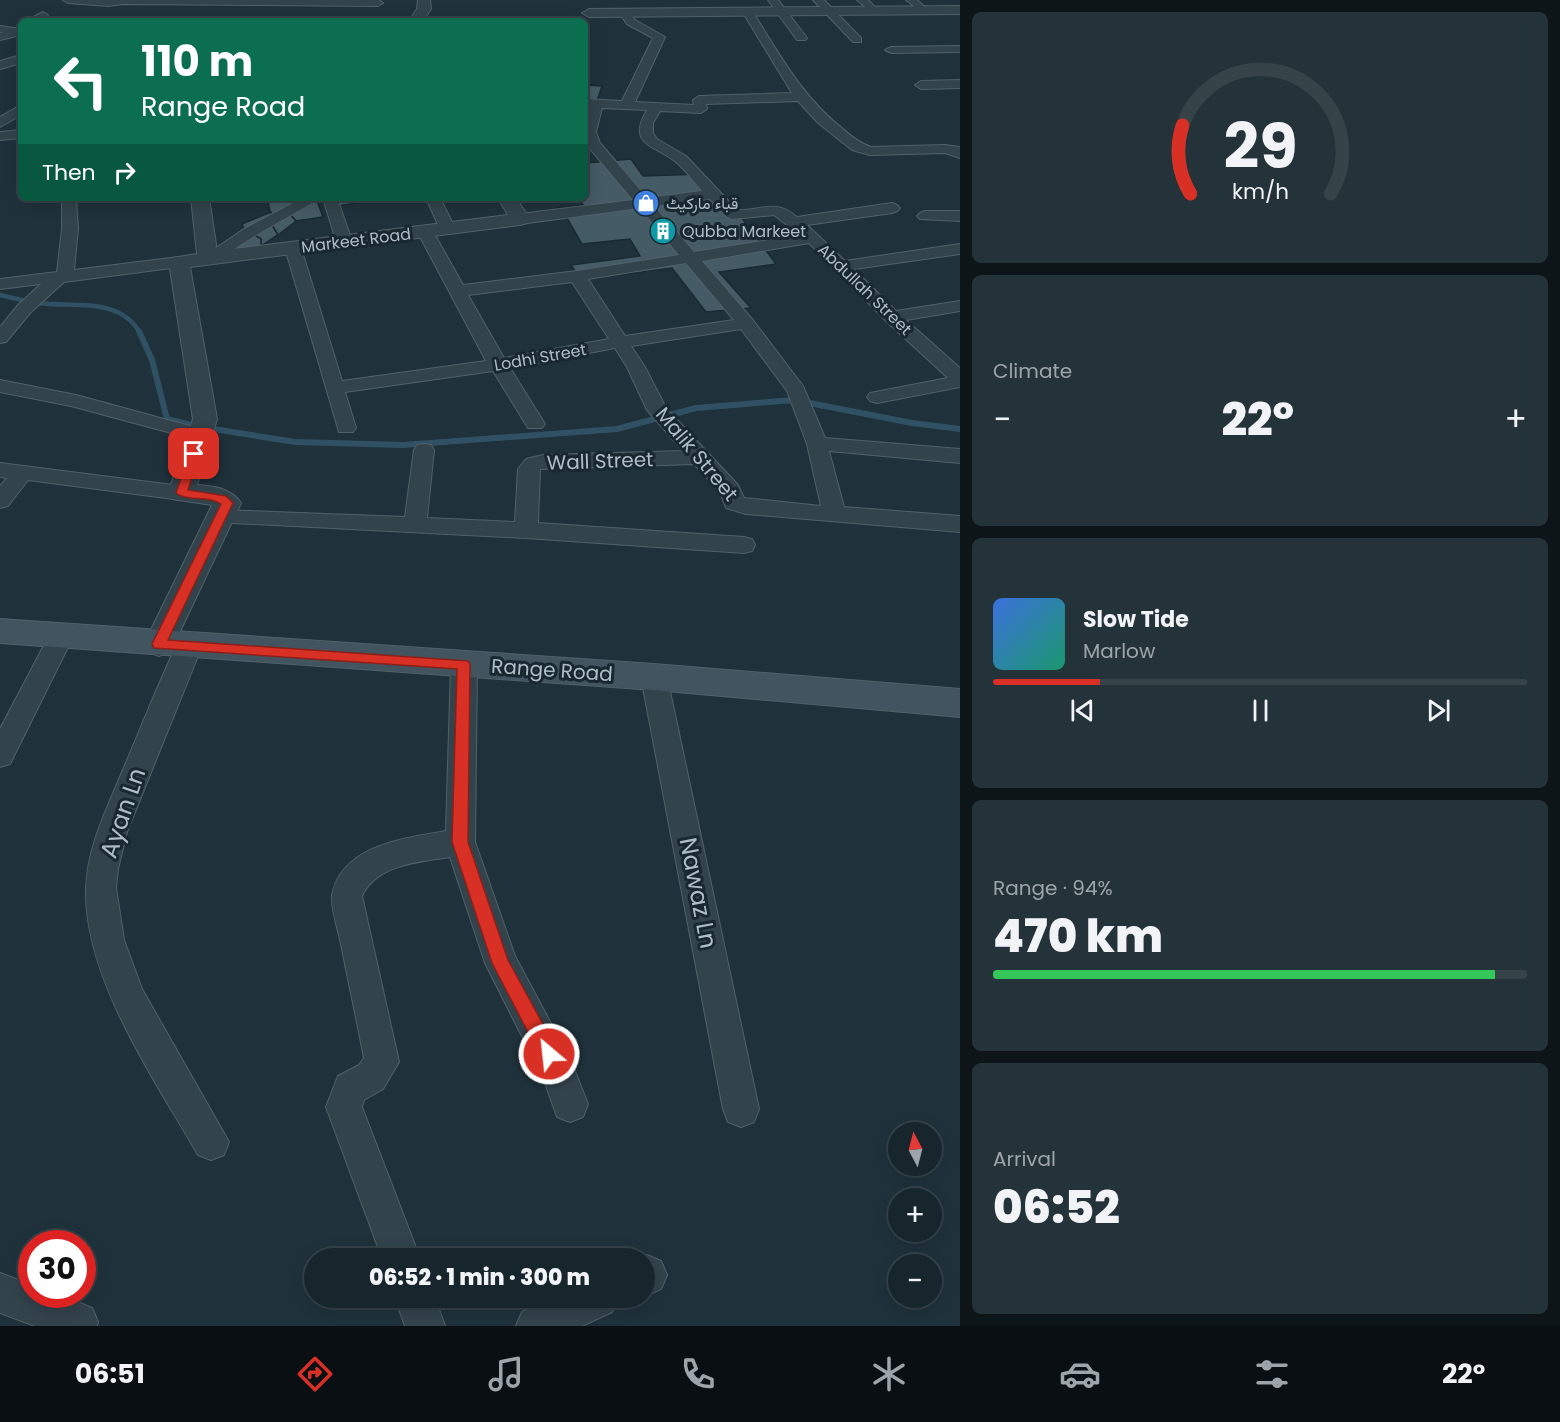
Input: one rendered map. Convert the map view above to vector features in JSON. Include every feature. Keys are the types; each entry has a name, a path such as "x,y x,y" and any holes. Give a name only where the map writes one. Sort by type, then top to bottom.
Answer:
{"main road":[{"name":"Range Road","path":"0,631 654,677 960,703"}],"street":[{"path":"68,0 265,8 378,3"},
{"path":"418,18 424,9 424,0"},
{"path":"583,0 587,17 747,11 960,10"},
{"path":"773,0 801,38"},
{"path":"818,0 857,40"},
{"path":"862,0 873,10"},
{"path":"911,0 952,27"},
{"path":"170,15 181,3"},
{"path":"747,11 801,97 822,119 862,149 870,151 945,149 955,150 960,154"},
{"path":"625,14 631,22 659,38 627,105"},
{"path":"37,18 43,15"},
{"path":"0,29 17,29 18,32 0,37"},
{"path":"891,50 960,49"},
{"path":"0,65 18,60"},
{"path":"921,85 960,84"},
{"path":"801,97 699,100 701,109 591,104 589,132 593,144 746,322 796,390 817,444 834,512"},
{"name":"Abdullah Street","path":"655,108 646,123 646,133 652,142 681,159 735,215 779,210 813,238 892,317 960,379"},
{"path":"0,123 18,112"},
{"path":"0,130 18,133"},
{"path":"0,136 18,133"},
{"name":"Markeet Road","path":"0,285 713,194"},
{"path":"1,336 30,303 60,277 70,229 69,201"},
{"path":"200,201 208,258 250,232 308,201"},
{"path":"331,201 344,241"},
{"path":"434,201 447,228"},
{"path":"509,201 520,219"},
{"path":"794,222 892,208"},
{"path":"925,216 960,216"},
{"path":"425,231 498,365 535,424"},
{"path":"458,291 577,276 813,238"},
{"path":"292,248 346,428"},
{"path":"842,266 960,249"},
{"path":"179,262 202,428 182,493"},
{"name":"Malik Street","path":"577,276 620,342 664,418 730,490 734,503 746,507 834,512 960,524"},
{"path":"892,317 960,306"},
{"name":"Lodhi Street","path":"334,388 498,365 620,342 746,322"},
{"path":"877,397 960,379"},
{"path":"0,386 202,428"},
{"path":"817,444 960,456"},
{"path":"415,525 424,450"},
{"name":"Wall Street","path":"526,530 529,469 533,464 699,457"},
{"path":"0,470 182,493 222,499 227,503 174,645"},
{"path":"0,501 22,473"},
{"path":"221,517 526,530 744,545"},
{"path":"0,756 61,637"},
{"name":"Ayan Ln","path":"174,645 162,704 104,855 102,907 119,977 148,1036 211,1142"},
{"path":"464,664 460,842 501,963 559,1072 570,1104"},
{"name":"Nawaz Ln","path":"654,677 741,1109"},
{"path":"397,1248 344,1107 350,1088 371,1077 382,1062 347,896 351,884 364,868 380,859 460,842"},
{"path":"0,1293 78,1322"},
{"path":"419,1308 425,1326"},
{"path":"536,1326 576,1308"}],"building":[{"path":"588,85 602,86 596,104 588,103"},
{"name":"Qubba Markeet","path":"631,159 643,176 703,174 733,206 776,264 719,272 751,308 706,312 672,268 581,280 571,265 640,256 630,239 582,244 567,218 557,208 583,205 581,201 588,201 588,163"},
{"path":"290,201 294,209 272,221 268,202"},
{"path":"311,201 317,201 323,217 296,221 289,213"},
{"path":"334,201 357,201 358,203 337,206"},
{"path":"271,212 272,221 246,233 242,224"},
{"path":"289,213 296,221 278,235 270,222"},
{"path":"270,222 278,235 261,246 261,239 251,233"},
{"path":"251,233 261,239 261,245 265,250 235,249"}],"waterway":[{"path":"0,295 37,303 94,306 107,309 120,313 131,321 140,333"},
{"path":"140,333 152,360 167,419 195,426 295,442 403,445 617,429 696,408 794,400 912,423 960,429"}],"place":[{"name":"قباء مارکیٹ","path":"646,203"},
{"name":"Qubba Markeet","path":"663,231"}],"route":[{"path":"194,454 182,493 211,495 227,503 159,644 464,664 460,842 501,963 549,1054"}]}
